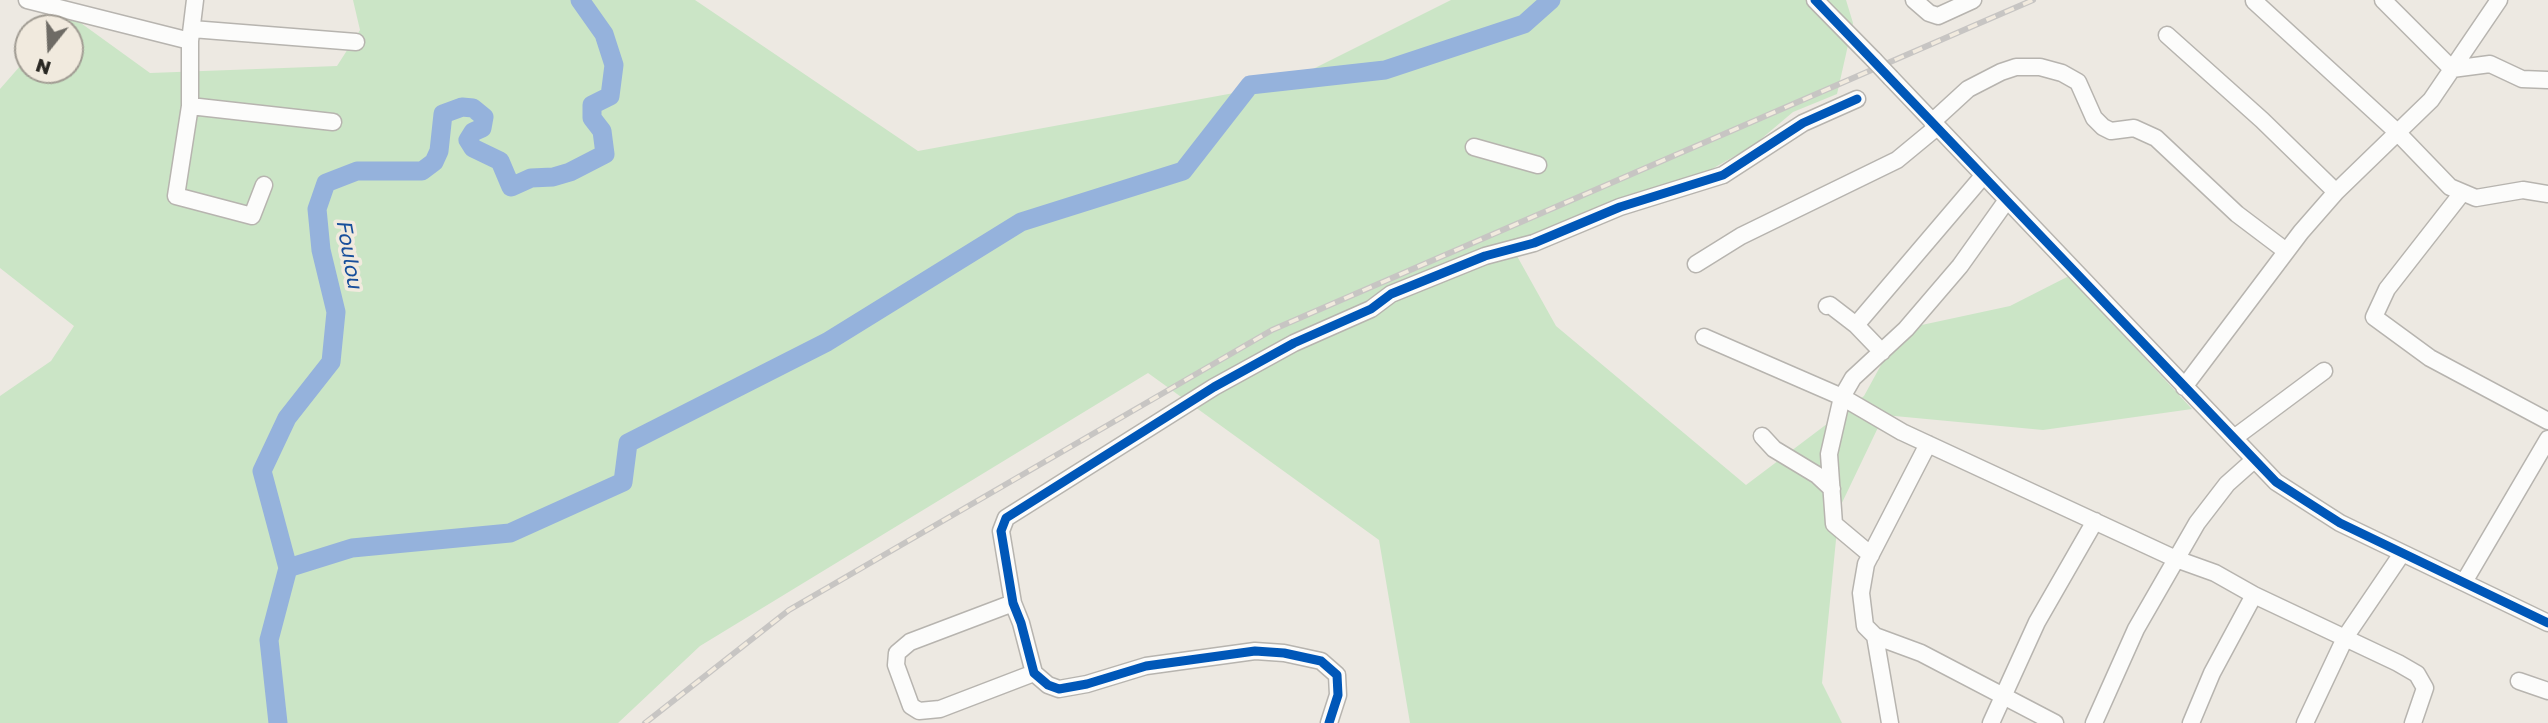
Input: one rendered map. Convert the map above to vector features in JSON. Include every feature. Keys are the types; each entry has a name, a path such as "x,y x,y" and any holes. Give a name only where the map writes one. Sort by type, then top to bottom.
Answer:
{"street":[{"path":"27,0 191,35 356,42"},
{"path":"1815,0 2254,460 2302,501 2401,555 2548,623"},
{"path":"1916,1 1938,16 1973,0"},
{"path":"2383,0 2452,69"},
{"path":"2184,387 2286,251 2336,192 2431,100 2499,0"},
{"path":"2254,1 2396,131 2450,187 2476,198 2523,190 2548,194"},
{"path":"192,4 190,106 177,196 252,216 264,185"},
{"path":"2167,35 2262,120 2336,192"},
{"path":"2452,69 2490,64 2522,79 2548,80"},
{"path":"1696,264 1741,236 1897,160 1935,125 1968,89 2016,67 2040,68 2062,73 2078,82 2094,118 2103,127 2111,131 2134,128 2156,138 2237,214 2286,251"},
{"path":"1326,722 1338,695 1337,675 1330,667 1306,656 1241,653 1146,666 1108,679 1059,689 1048,685 1034,673 1021,622 1013,603 1001,531 1006,518 1214,387 1294,343 1324,332 1370,309 1391,294 1485,256 1534,243 1631,203 1723,175 1802,123 1857,99"},
{"path":"190,106 333,122"},
{"path":"1474,147 1538,165"},
{"path":"1856,325 1983,176"},
{"path":"2462,192 2387,289 2374,317 2430,358 2548,421"},
{"path":"1871,555 1834,524 1829,454 1842,397 1853,378 1882,352 1960,266 2007,200"},
{"path":"1827,306 1830,305 1856,325 1882,352"},
{"path":"1704,337 1842,397 1902,432 2176,559 2215,573 2254,595 2346,636 2423,680 2423,703 2413,723"},
{"path":"2234,438 2324,371"},
{"path":"1762,436 1774,449 1817,475 1832,489"},
{"path":"2464,582 2548,439"},
{"path":"1928,444 1866,564 1861,593 1865,626 1875,636 1921,653 2055,723"},
{"path":"2094,723 2136,629 2176,559 2211,504 2254,460"},
{"path":"1991,723 2037,622 2095,521"},
{"path":"2305,723 2346,636 2401,555"},
{"path":"2191,723 2212,673 2254,595"},
{"path":"1013,603 910,642 897,653 896,665 911,706 919,711 940,709 1034,673"},
{"path":"1875,636 1891,723"},
{"path":"2519,681 2548,691"}],"green space":[{"path":"353,0 695,0 918,151 1283,84 1451,0 1846,0 1853,23 1837,94 1793,112 1754,145 1677,189 1517,256 1556,326 1746,485 1864,396 1887,354 1917,326 2010,306 2069,276 2192,409 2043,430 1884,415 1839,509 1822,683 1842,723 1410,723 1379,540 1148,373 700,646 618,723 0,723 0,396 51,361 74,326 0,268 0,89 14,73 14,84 84,84 84,25 150,73 337,66 360,30"}],"waterway":[{"name":"Foulou","path":"278,723 269,640 288,568 262,471 287,418 331,362 336,312 321,250 317,209 326,183 357,171 422,171 434,162 439,151 443,114 462,107 473,108 484,117 482,128 473,132 468,140 473,148 500,161 511,187 531,178 553,177 570,172 605,154 602,131 592,118 592,105 610,96 614,65 604,34 580,0"},
{"path":"288,568 352,548 510,533 623,482 628,443 827,342 1021,222 1183,171 1250,85 1385,70 1524,24 1551,0"}],"railway":[{"path":"645,723 789,610 1272,330 2033,0"}],"cycle path":[{"path":"1815,0 2276,482 2340,523 2548,623"},
{"path":"1329,723 1338,695 1337,675 1321,661 1284,653 1255,651 1146,666 1087,684 1059,689 1048,685 1034,673 1013,603 1001,531 1006,518 1214,387 1294,343 1371,309 1391,294 1485,256 1534,243 1620,207 1723,175 1803,123 1857,99"}]}
